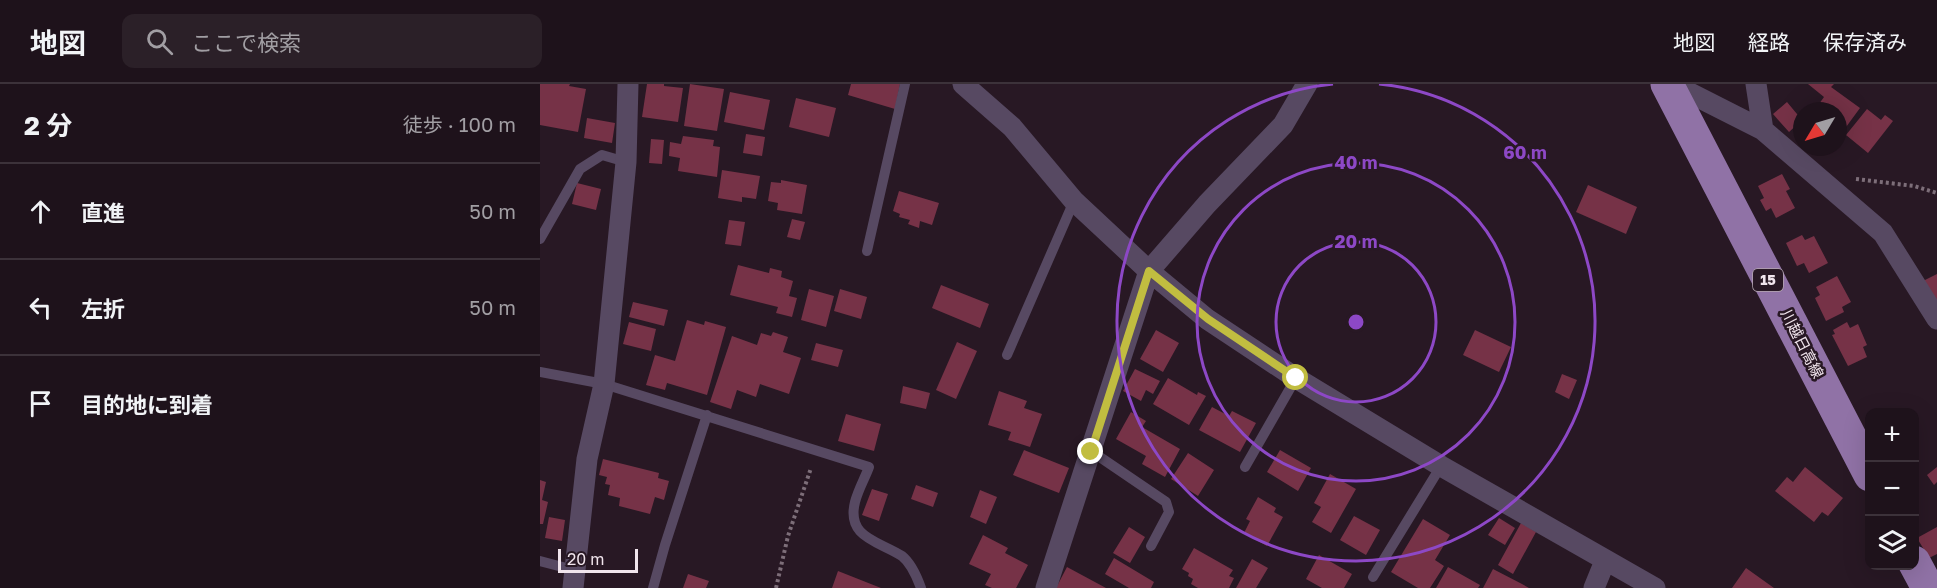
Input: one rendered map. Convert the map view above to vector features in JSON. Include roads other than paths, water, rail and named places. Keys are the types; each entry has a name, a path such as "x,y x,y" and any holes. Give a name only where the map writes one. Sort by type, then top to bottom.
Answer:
{"main road":[{"name":"川越日高線","path":"1667,84 1865,467"},
{"path":"1918,570 1928,588"}],"street":[{"path":"573,579 587,459 604,384 626,162 628,84"},
{"path":"963,84 1012,127 1074,201 1149,271 1208,319 1296,378 1441,466 1655,588"},
{"path":"1046,588 1149,271 1207,204 1283,125 1307,84"},
{"path":"1672,84 1763,130 1882,233 1937,319"},
{"path":"1756,84 1763,130"},
{"path":"1593,588 1605,561"}],"lane":[{"path":"867,251 905,84"},
{"path":"540,239 580,169 602,155 626,162"},
{"path":"1007,354 1074,201"},
{"path":"540,372 604,384 869,467 855,503 855,523 866,538 904,558 921,588"},
{"path":"1245,466 1296,378"},
{"path":"653,588 664,545 707,415"},
{"path":"1091,452 1166,502 1169,512 1151,546"},
{"path":"1373,577 1441,466"},
{"path":"540,561 573,579"}]}
